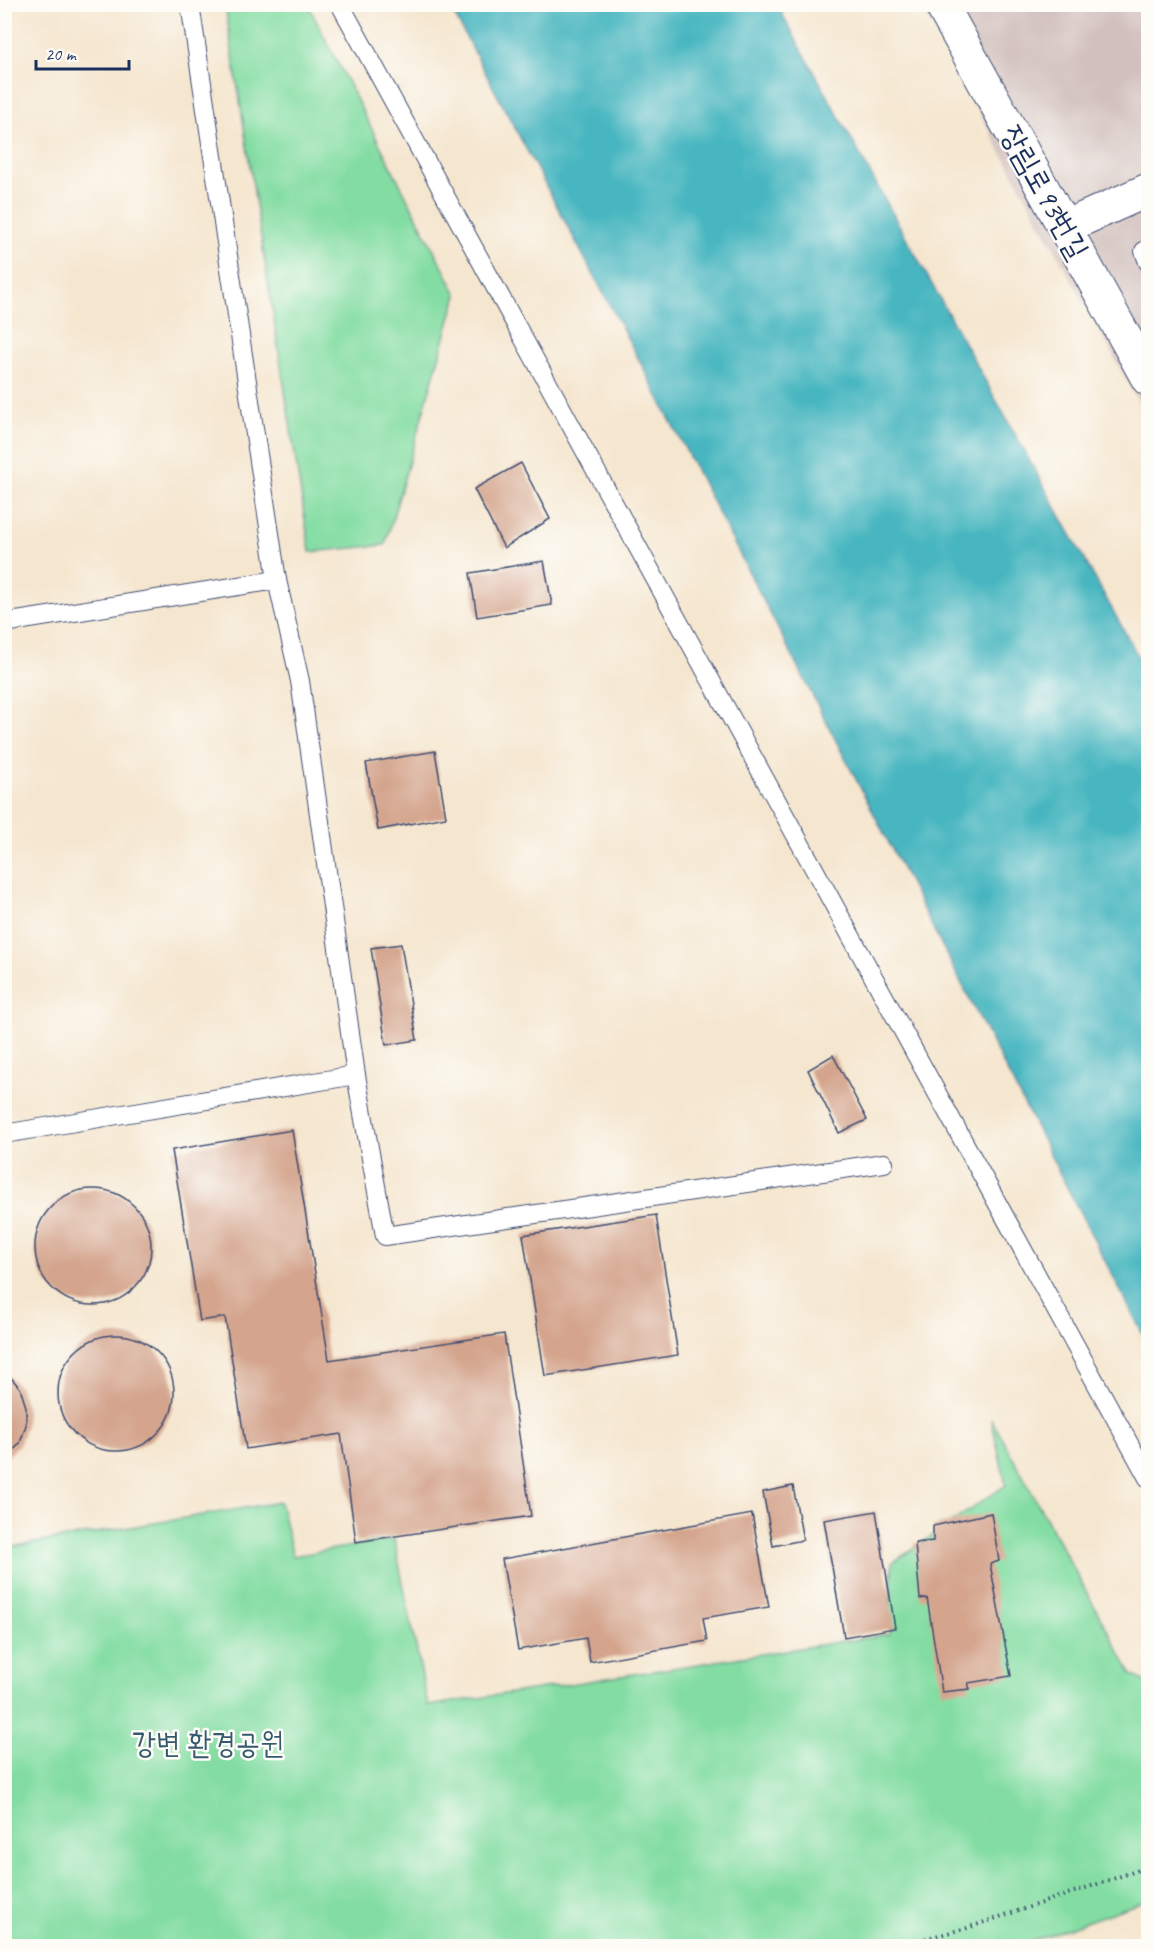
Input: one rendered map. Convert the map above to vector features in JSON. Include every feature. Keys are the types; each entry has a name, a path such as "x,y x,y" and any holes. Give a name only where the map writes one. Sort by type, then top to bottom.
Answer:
{"street":[{"name":"장림로93번길","path":"941,4 1149,379"},
{"path":"1065,227 1149,190"}],"lane":[{"path":"190,4 277,580 300,681 357,1075 385,1236 884,1163"},
{"path":"340,4 1149,1478"},
{"path":"1149,249 1144,251 1149,262"},
{"path":"4,623 277,580"},
{"path":"4,1134 357,1075"}],"path":[{"path":"896,1947 967,1928 1149,1868"}],"shaded area":[{"path":"920,5 1148,5 1148,419"}],"green space":[{"path":"225,5 308,5 457,295 385,545 310,552"},
{"name":"강변 환경공원","path":"991,1418 1132,1675 1148,1683 1148,1900 1018,1946 5,1946 5,1548 280,1502 293,1556 394,1539 428,1706 890,1634 892,1563 1006,1485"}],"water":[{"path":"449,5 777,5 1148,674 1148,1344 636,354"}],"building":[{"path":"521,463 550,519 504,548 474,489"},
{"path":"544,561 552,605 477,617 470,573"},
{"path":"435,751 446,817 378,830 366,763"},
{"path":"401,944 417,1040 386,1045 371,948"},
{"path":"833,1055 867,1120 839,1133 808,1070"},
{"path":"292,1130 329,1360 504,1334 531,1516 356,1542 341,1434 246,1449 225,1317 200,1321 172,1150"},
{"path":"93,1189 115,1194 134,1206 146,1225 151,1247 146,1269 134,1288 115,1300 93,1305 71,1300 52,1288 40,1269 35,1247 40,1225 52,1206 71,1194"},
{"path":"656,1215 678,1355 545,1376 523,1235"},
{"path":"116,1335 138,1340 157,1352 169,1371 174,1393 169,1415 157,1434 138,1446 116,1451 94,1446 75,1434 63,1415 58,1393 63,1371 75,1352 94,1340"},
{"path":"4,1370 20,1388 26,1407 26,1425 20,1443 4,1461"},
{"path":"793,1486 803,1540 773,1546 763,1492"},
{"path":"876,1511 895,1628 844,1637 824,1520"},
{"path":"991,1513 999,1561 990,1564 1011,1676 968,1683 970,1689 942,1692 927,1598 920,1599 915,1543 933,1541 933,1526"},
{"path":"752,1514 769,1607 703,1618 707,1641 590,1662 586,1638 518,1650 502,1559"}]}
